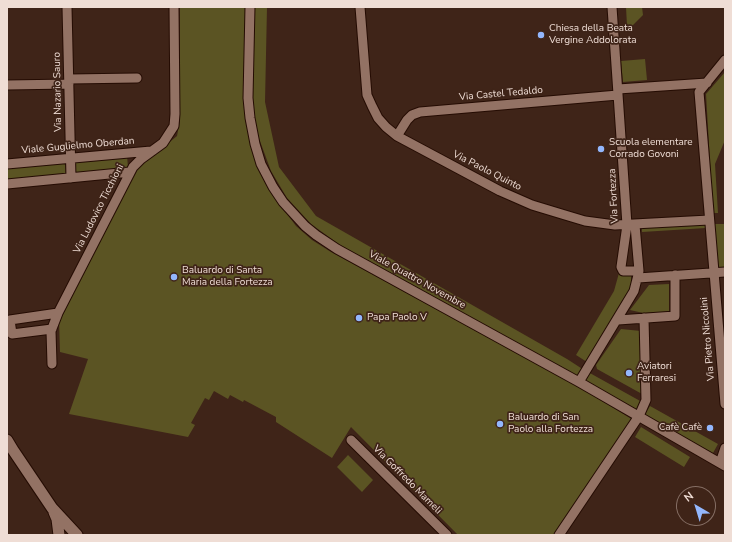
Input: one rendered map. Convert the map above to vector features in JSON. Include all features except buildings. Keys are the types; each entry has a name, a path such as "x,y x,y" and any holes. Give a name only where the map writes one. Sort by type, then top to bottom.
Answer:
{"street":[{"name":"Via Nazario Sauro","path":"67,7 70,178"},
{"name":"Via Ludovico Ticchioni","path":"58,313 130,172 136,164 163,143 174,126 174,7"},
{"name":"Viale Quattro Novembre","path":"250,7 248,98 251,126 258,154 273,187 293,214 305,226 337,249 579,382 722,464"},
{"name":"Via Paolo Quinto","path":"360,7 368,95 378,118 386,128 397,136 500,191 532,205 585,221 631,225 709,220"},
{"name":"Via Fortezza","path":"579,382 631,298 639,274 631,225 618,92 612,7"},
{"name":"Via Pietro Niccolini","path":"725,60 699,92 725,404"},
{"path":"7,85 137,78"},
{"name":"Via Castel Tedaldo","path":"397,136 407,120 412,115 420,112 707,83"},
{"name":"Viale Guglielmo Oberdan","path":"7,164 151,151"},
{"path":"7,184 130,172"},
{"name":"Via Fortezza","path":"631,225 622,269 626,272 639,274"},
{"path":"639,274 675,275 725,272"},
{"path":"618,320 675,316 675,275"},
{"path":"52,329 12,334 10,320 58,313 52,329 51,337 52,364"},
{"path":"559,535 639,416 646,400 644,318"},
{"path":"7,440 52,508 77,535"},
{"name":"Via Goffredo Mameli","path":"351,440 446,535"},
{"path":"722,464 725,448"},
{"path":"52,508 57,519 59,535"}],"shaded area":[{"path":"180,7 246,7 244,94 247,125 257,162 281,206 296,226 312,240 331,252 581,388 633,420 554,535 458,535 351,427 332,458 276,422 276,417 244,400 243,402 230,395 228,399 214,391 209,400 205,398 191,423 195,425 188,437 69,414 88,359 60,352 59,319 134,171 177,136 180,120"},
{"path":"252,7 267,7 265,102 279,167 316,216 567,359 584,370 579,378 340,245 311,224 287,198 271,171 257,133 252,98"},
{"path":"626,7 642,7 643,15 632,26 627,26"},
{"path":"645,59 647,80 623,82 621,61"},
{"path":"725,72 725,140 715,164 718,213 713,213 706,94"},
{"path":"127,155 128,168 75,174 74,160"},
{"path":"65,161 66,176 7,181 7,166"},
{"path":"706,223 706,228 642,232 642,227"},
{"path":"714,224 725,224 725,267 717,267"},
{"path":"619,273 631,274 631,284 627,298 587,362 576,355 614,291"},
{"path":"669,284 669,312 643,313 630,310 649,285"},
{"path":"621,329 641,331 642,394 597,369 596,365"},
{"path":"588,372 642,402 638,410 584,381"},
{"path":"650,406 718,444 713,453 644,415"},
{"path":"641,427 690,457 684,467 635,437"},
{"path":"348,455 373,480 362,492 337,467"}],"place":[{"name":"Chiesa della Beata Vergine Addolorata","path":"541,35"},
{"name":"Scuola elementare Corrado Govoni","path":"601,149"},
{"name":"Baluardo di Santa Maria della Fortezza","path":"174,277"},
{"name":"Papa Paolo V","path":"359,318"},
{"name":"Aviatori Ferraresi","path":"629,373"},
{"name":"Baluardo di San Paolo alla Fortezza","path":"500,424"},
{"name":"Cafè Cafè","path":"710,428"}]}
